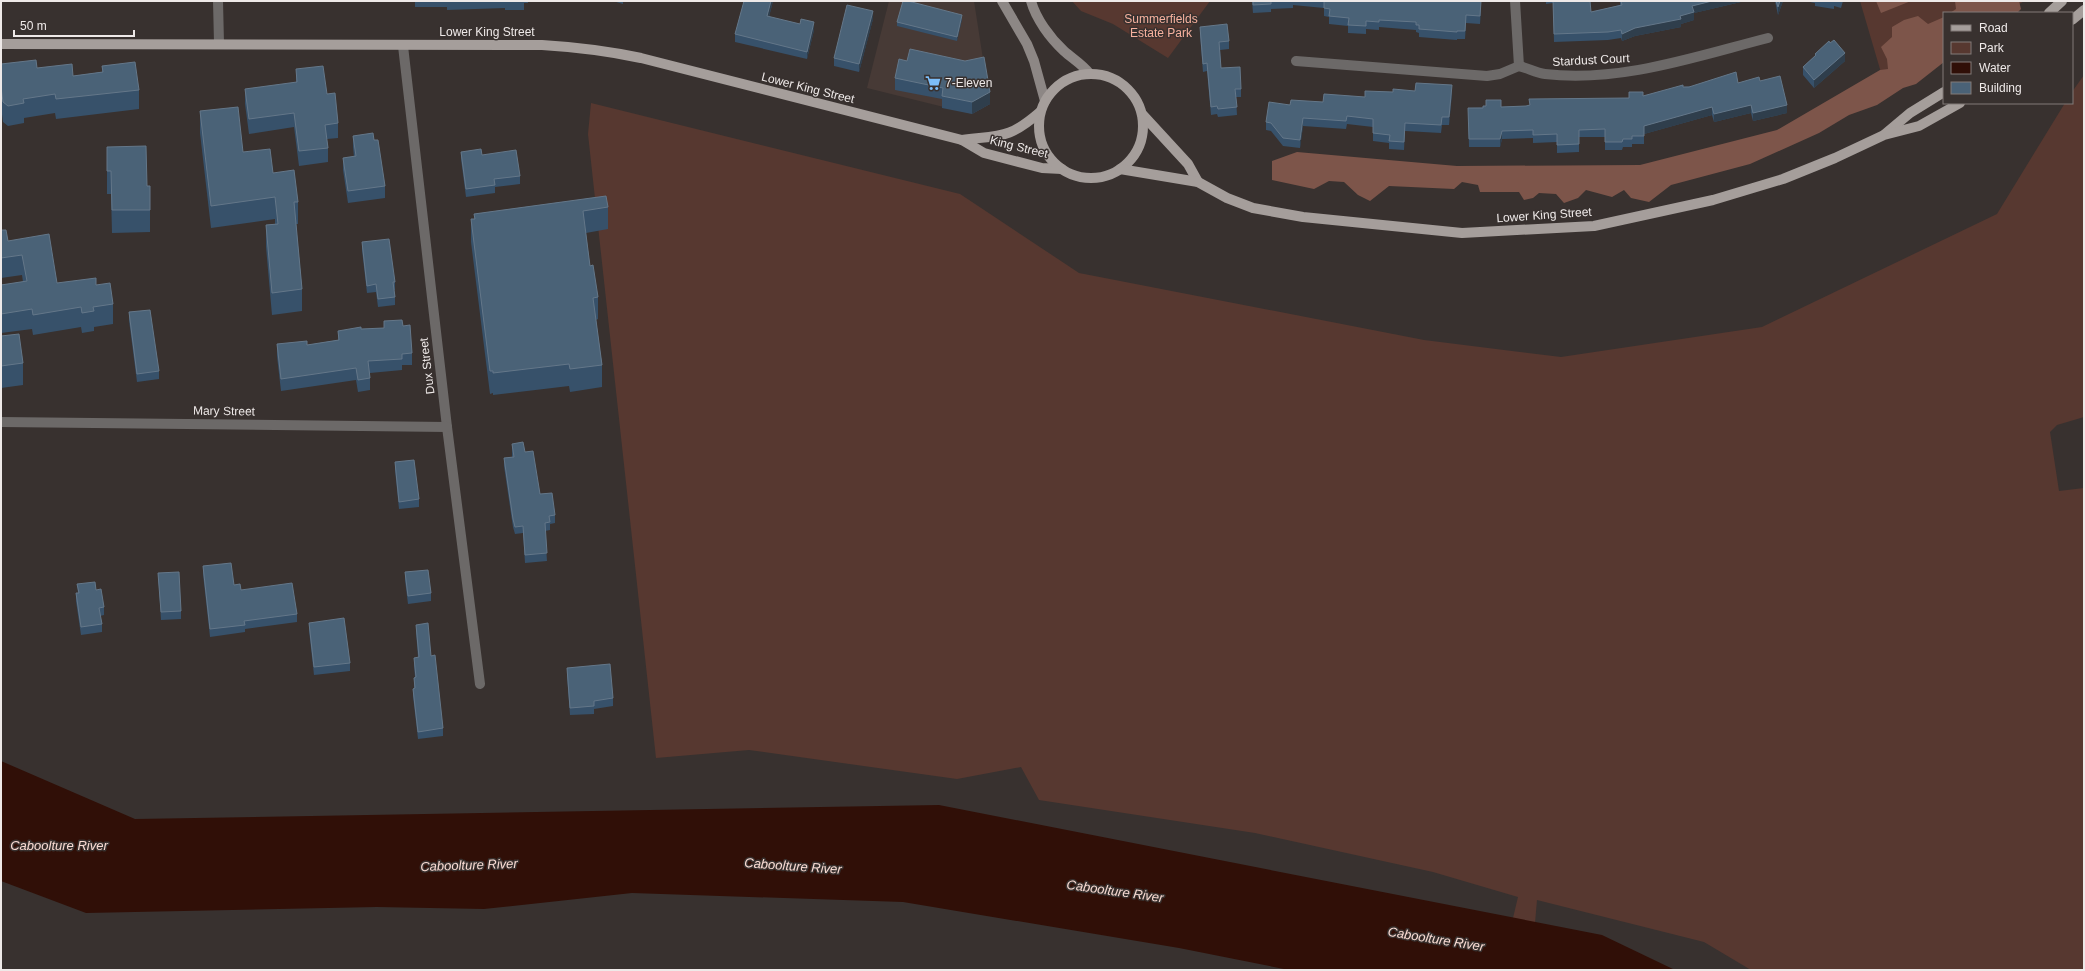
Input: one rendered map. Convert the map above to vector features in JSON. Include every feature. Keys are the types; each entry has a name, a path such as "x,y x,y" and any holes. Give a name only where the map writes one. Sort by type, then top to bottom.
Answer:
{"main road":[{"path":"1002,1 1027,44 1034,61 1045,101"},
{"path":"1031,1 1042,24 1052,39 1064,51 1079,62 1090,74"},
{"path":"2050,12 2062,1"},
{"path":"2073,19 2084,10"},
{"name":"Lower King Street","path":"1,44 219,43 403,46 542,44 609,51 962,140"},
{"path":"1090,74 1104,76 1117,81 1128,90 1137,101 1142,114 1143,130 1139,145 1131,158 1120,169 1106,176 1091,178 1076,176 1062,169 1052,161 1044,150 1038,125 1040,112 1045,101 1053,90 1076,76 1090,74"},
{"name":"Lower King Street","path":"1884,135 1910,113 1943,93"},
{"name":"Lower King Street","path":"1120,169 1198,182 1227,198 1253,208 1303,217 1462,233 1594,226 1713,200 1799,173 1884,135 1919,126 1958,104"},
{"name":"King Street","path":"962,140 1007,135 1026,124 1040,112"},
{"path":"1142,114 1188,164 1198,182"},
{"name":"King Street","path":"962,140 984,153 1042,168 1062,169"}],"street":[{"path":"218,1 219,43"},
{"path":"1296,61 1487,76 1500,74 1519,66 1515,1"},
{"name":"Stardust Court","path":"1519,66 1537,73 1550,75 1595,75 1634,71 1768,38"},
{"name":"Dux Street","path":"403,46 447,427 480,684"},
{"name":"Mary Street","path":"1,422 447,427"}],"shaded area":[{"name":"7-Eleven","path":"889,1 974,1 990,104 972,114 867,88"},
{"path":"1876,1 1911,1 1881,13"},
{"path":"1955,1 2019,1 2021,9 2018,12 1952,12 1956,9"},
{"path":"1918,16 1928,24 1943,17 1943,63 1916,84 1903,88 1877,105 1849,115 1819,133 1750,164 1671,185 1649,202 1631,198 1624,190 1612,197 1586,190 1578,198 1564,203 1556,194 1539,193 1533,198 1524,200 1519,192 1480,192 1478,185 1462,182 1454,189 1389,186 1370,201 1358,195 1344,182 1329,181 1314,189 1272,180 1272,161 1297,152 1457,166 1640,165 1777,130 1880,70 1888,69 1887,59 1881,47 1892,37 1892,27 1904,20"}],"green space":[{"name":"Summerfields Estate Park","path":"1072,1 1210,1 1168,58 1113,24 1081,11"},
{"path":"1860,1 2024,1 2008,12 1943,12 1943,56 1887,93"},
{"path":"2084,75 2084,417 2057,425 2050,432 2059,491 2084,488 2084,970 1751,970 1704,942 1537,900 1535,923 1513,918 1518,897 1433,872 1255,833 1039,800 1021,767 957,779 749,750 656,758 588,134 591,103 960,194 1079,273 1424,340 1561,357 1762,327 1997,214 2064,104 2073,104 2073,91"}],"water":[{"name":"Caboolture River","path":"1,761 135,819 939,805 1602,935 1675,970 1289,970 1179,948 903,902 632,893 484,909 377,907 86,913 1,881"}],"building":[{"path":"744,1 771,1 767,16 800,24 801,19 814,22 807,52 735,34"},
{"path":"903,1 962,15 957,37 897,22"},
{"path":"1253,1 1271,1 1271,4 1253,5"},
{"path":"1324,1 1481,1 1480,16 1466,15 1465,31 1457,32 1419,29 1419,25 1416,25 1416,22 1379,20 1379,22 1366,21 1366,26 1348,25 1349,18 1329,16 1330,9 1324,8"},
{"path":"1553,1 1590,1 1591,12 1622,5 1621,1 1712,1 1692,6 1694,12 1680,16 1681,19 1635,28 1622,34 1621,30 1608,32 1554,34"},
{"path":"1776,1 1780,1 1778,7"},
{"path":"847,5 873,11 859,64 834,58"},
{"path":"1227,24 1229,41 1219,42 1221,68 1240,67 1241,89 1235,89 1237,107 1218,109 1217,106 1211,107 1207,63 1203,64 1200,27"},
{"path":"1834,40 1845,53 1814,80 1803,67 1829,41 1830,43"},
{"path":"910,49 965,61 984,57 990,92 972,102 942,96 943,88 895,78 899,59 907,61"},
{"path":"36,60 37,68 72,64 73,76 103,72 102,66 135,62 139,90 56,99 55,94 23,99 24,103 8,106 3,102 1,87 1,64"},
{"path":"323,66 327,94 335,93 338,123 325,125 328,148 299,151 294,113 249,119 245,89 297,82 296,69"},
{"path":"1736,72 1738,83 1759,77 1760,81 1780,76 1787,105 1753,113 1751,105 1714,114 1712,107 1644,126 1644,136 1632,136 1632,139 1623,139 1622,142 1605,142 1605,129 1579,130 1579,144 1557,145 1557,134 1533,135 1533,130 1502,131 1500,139 1469,139 1468,108 1483,108 1483,106 1486,106 1486,100 1501,100 1501,107 1530,105 1529,99 1629,98 1629,92 1643,92 1643,96 1683,85 1683,87 1689,87"},
{"path":"1416,83 1452,85 1449,117 1442,117 1441,125 1405,123 1404,142 1389,141 1390,135 1373,133 1373,119 1347,116 1346,121 1303,118 1300,140 1283,138 1271,123 1266,122 1269,102 1290,105 1291,100 1323,102 1324,94 1365,97 1365,91 1393,92 1393,89 1415,91"},
{"path":"238,107 243,152 270,149 273,173 294,170 298,202 294,202 302,289 272,293 266,225 278,224 275,197 211,206 200,111"},
{"path":"373,133 374,140 378,140 385,186 348,191 343,158 356,156 353,136"},
{"path":"146,146 147,186 150,186 150,210 112,210 111,171 107,171 107,147"},
{"path":"481,149 482,155 516,150 520,176 494,179 495,185 466,189 461,152"},
{"path":"606,196 608,207 583,211 590,266 593,265 598,297 593,298 602,365 570,369 569,364 493,373 493,371 490,371 471,219 475,219 474,214"},
{"path":"1,230 6,230 8,241 49,234 57,283 96,278 96,285 110,283 113,304 93,307 94,311 82,313 81,307 33,315 32,309 1,314 1,285 27,281 22,255 1,258"},
{"path":"389,239 395,282 393,282 395,297 378,299 376,284 367,286 362,242"},
{"path":"150,310 159,371 137,374 129,312"},
{"path":"402,320 403,326 410,325 412,353 402,354 402,359 368,361 370,378 358,380 356,368 281,379 277,344 307,341 307,345 339,340 338,331 361,327 361,329 384,328 384,321"},
{"path":"19,334 23,363 1,366 1,336"},
{"path":"523,442 525,452 533,451 540,494 552,493 555,515 549,516 550,522 545,523 547,553 525,555 523,526 515,527 513,519 504,458 514,457 512,444"},
{"path":"414,460 419,499 399,502 395,462"},
{"path":"231,563 234,585 240,584 241,590 292,583 297,614 244,621 245,625 210,629 203,566"},
{"path":"428,570 431,593 408,596 405,572"},
{"path":"179,572 181,611 161,612 158,573"},
{"path":"95,582 96,590 101,589 104,607 99,608 102,624 81,627 76,593 79,593 77,584"},
{"path":"344,618 350,663 314,667 309,623"},
{"path":"428,623 431,656 435,655 443,728 418,732 413,689 415,688 414,678 416,677 414,658 419,657 416,625"},
{"path":"610,664 613,698 594,701 594,706 570,708 567,668"}],"place":[{"name":"7-Eleven","path":"933,83"}]}
